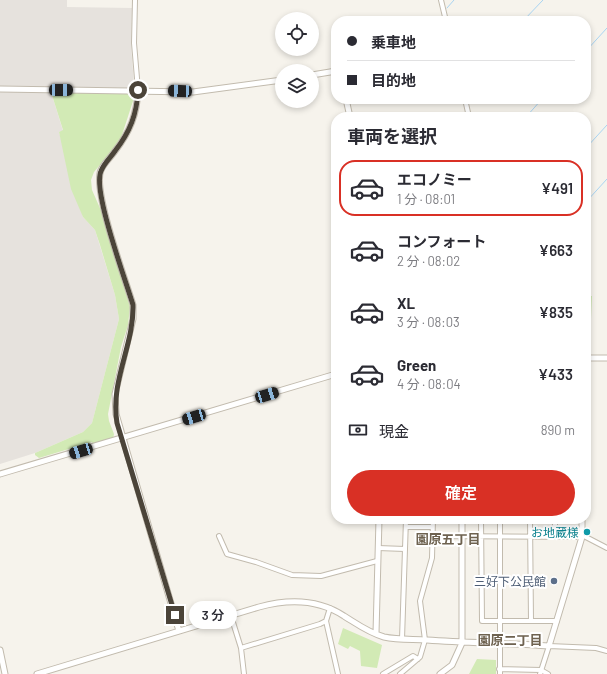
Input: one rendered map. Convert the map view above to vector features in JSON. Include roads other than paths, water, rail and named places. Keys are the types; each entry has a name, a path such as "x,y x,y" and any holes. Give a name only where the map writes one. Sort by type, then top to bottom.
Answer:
{"street":[{"path":"135,0 134,43 138,104 131,127 125,138 100,171 98,184 102,203 133,305 133,319 115,394 116,414 122,439 179,631"},
{"path":"441,0 445,16"},
{"path":"319,74 331,72"},
{"path":"0,89 193,92 275,81"},
{"path":"591,358 607,358"},
{"path":"0,474 122,439 331,376"},
{"path":"376,633 379,524"},
{"path":"400,674 418,659 425,640 420,601 432,558 432,524"},
{"path":"440,674 452,665 462,643 462,524"},
{"path":"481,524 482,620 557,621"},
{"path":"500,524 500,672 541,672 548,674"},
{"path":"530,524 531,621"},
{"path":"555,524 555,537"},
{"path":"541,672 582,536 582,524"},
{"path":"402,639 406,527 432,527"},
{"path":"219,536 227,554 262,564 292,576 321,576 377,562"},
{"path":"432,536 482,538 582,536 607,548"},
{"path":"378,548 405,549"},
{"path":"37,674 259,607 282,602 305,602 330,608 364,629 384,636 402,639 462,643 499,643 607,650"},
{"path":"330,608 326,621 338,674"},
{"path":"231,616 241,648 244,674"},
{"path":"241,648 326,621"},
{"path":"0,650 5,674"},
{"path":"383,674 413,656 418,659"}],"waterway":[{"path":"447,8 454,0"},
{"path":"528,16 543,0"},
{"path":"591,46 607,28"},
{"path":"530,112 538,104"},
{"path":"591,143 607,125"},
{"path":"591,197 607,179"}],"place":[{"name":"お地蔵様","path":"587,532"},
{"name":"三好下公民館","path":"554,581"}],"district":[{"name":"園原五丁目","path":"448,539"},
{"name":"園原二丁目","path":"510,640"}]}
